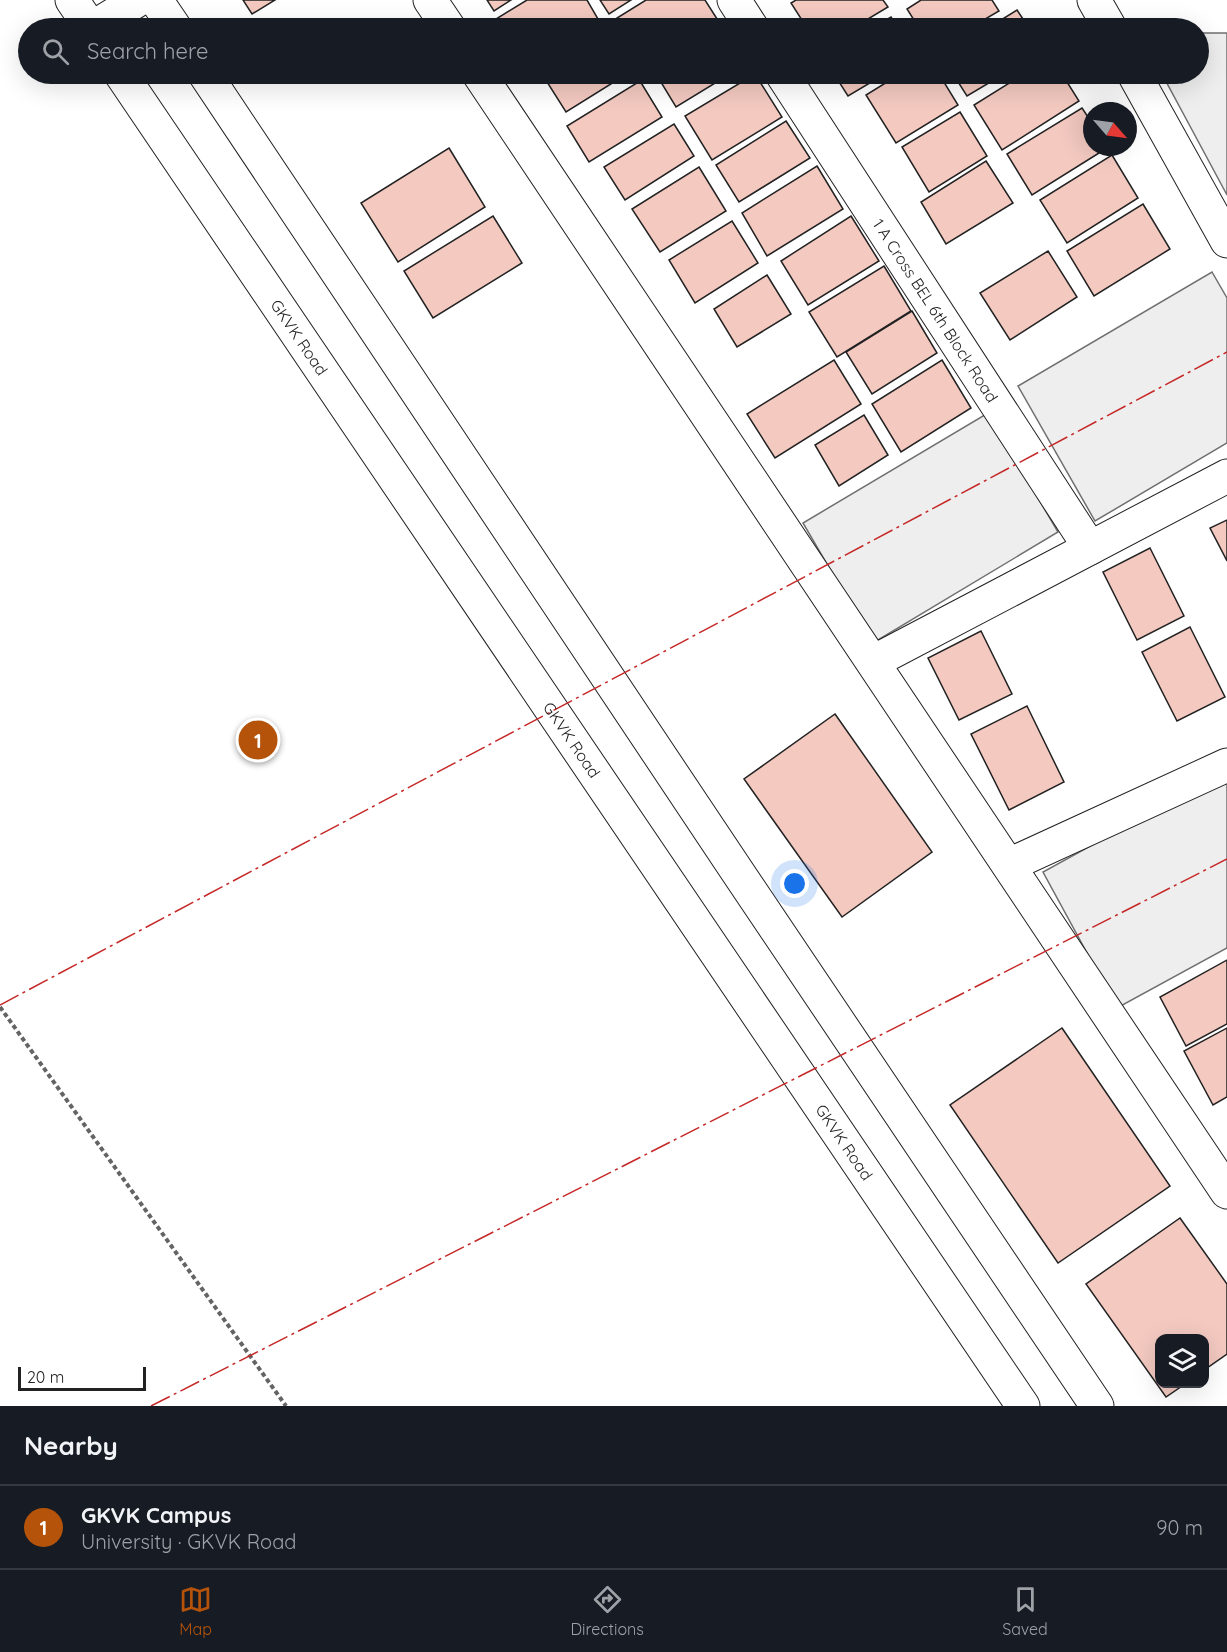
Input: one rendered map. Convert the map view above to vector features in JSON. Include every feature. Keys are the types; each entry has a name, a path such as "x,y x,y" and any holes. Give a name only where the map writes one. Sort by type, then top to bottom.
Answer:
{"main road":[{"path":"72,0 84,18"},
{"path":"108,18 138,0"},
{"path":"156,0 169,18"},
{"path":"430,0 442,18"},
{"path":"734,0 746,18"},
{"path":"1094,0 1104,18"},
{"name":"GKVK Road","path":"128,84 1023,1406"},
{"path":"212,84 1097,1406"},
{"path":"486,84 1227,1192"},
{"name":"1 A Cross BEL 6th Block Road","path":"788,84 1090,548"},
{"path":"1140,84 1227,241"},
{"path":"873,662 1227,476"},
{"path":"1009,865 1227,765"}],"path":[{"path":"0,1007 286,1406"}],"shaded area":[{"path":"1209,33 1227,33 1227,195 1167,84 1209,84"},
{"path":"1212,272 1227,298 1227,443 1095,521 1018,386"},
{"path":"988,413 1058,532 873,643 803,523"},
{"path":"1227,771 1227,948 1117,1008 1043,872"}],"building":[{"path":"243,0 275,0 252,14"},
{"path":"487,0 511,0 494,11"},
{"path":"527,0 587,0 597,18 498,18"},
{"path":"600,0 631,0 609,14"},
{"path":"646,0 705,0 716,18 617,18"},
{"path":"796,0 883,0 888,7 870,18 801,18 791,3"},
{"path":"921,0 992,0 999,11 987,18 913,18 907,9"},
{"path":"1017,10 1022,18 1004,18"},
{"path":"548,84 611,84 566,112"},
{"path":"635,84 642,84 662,117 589,162 567,126"},
{"path":"662,84 714,84 676,107"},
{"path":"738,84 761,84 782,117 712,160 685,116"},
{"path":"840,84 868,84 848,96"},
{"path":"884,84 945,84 958,105 896,143 866,95"},
{"path":"959,84 987,84 967,96"},
{"path":"1008,84 1068,84 1079,101 1002,150 974,105"},
{"path":"1083,110 1083,156 1094,156 1032,195 1007,154"},
{"path":"960,112 987,156 929,192 902,147"},
{"path":"786,121 810,158 739,202 716,165"},
{"path":"674,124 694,156 625,200 604,167"},
{"path":"449,148 485,207 398,262 361,203"},
{"path":"1110,156 1113,156 1138,198 1067,243 1040,200"},
{"path":"986,161 1013,203 946,244 921,202"},
{"path":"817,166 843,209 767,256 742,213"},
{"path":"699,167 726,211 660,252 632,209"},
{"path":"1143,204 1170,249 1094,296 1067,251"},
{"path":"493,216 522,263 433,318 404,271"},
{"path":"851,216 879,261 808,305 781,261"},
{"path":"732,221 758,263 695,303 669,260"},
{"path":"1048,251 1077,297 1010,340 980,293"},
{"path":"884,266 911,311 837,357 809,312"},
{"path":"767,275 791,314 737,347 714,309"},
{"path":"912,311 937,353 872,394 846,352"},
{"path":"834,360 861,404 775,458 747,414"},
{"path":"942,360 971,408 901,452 872,404"},
{"path":"864,415 888,455 839,486 815,445"},
{"path":"1227,520 1227,561 1210,528"},
{"path":"1150,548 1184,616 1137,640 1103,572"},
{"path":"1190,627 1225,697 1177,721 1142,652"},
{"path":"981,631 1012,694 959,720 928,658"},
{"path":"1027,706 1064,782 1009,810 971,734"},
{"path":"835,714 932,852 842,917 744,779"},
{"path":"1227,960 1227,1024 1186,1046 1160,997"},
{"path":"1062,1028 1170,1186 1058,1263 950,1105"},
{"path":"1227,1028 1227,1097 1213,1105 1184,1051"},
{"path":"1180,1218 1227,1284 1227,1354 1209,1367 1209,1334 1155,1334 1155,1381 1086,1284"},
{"path":"1160,1388 1179,1388 1166,1397"}],"power":[{"path":"0,1005 1227,352"},
{"path":"151,1406 1227,859"}],"place":[{"name":"GKVK Campus","path":"258,740"}]}
